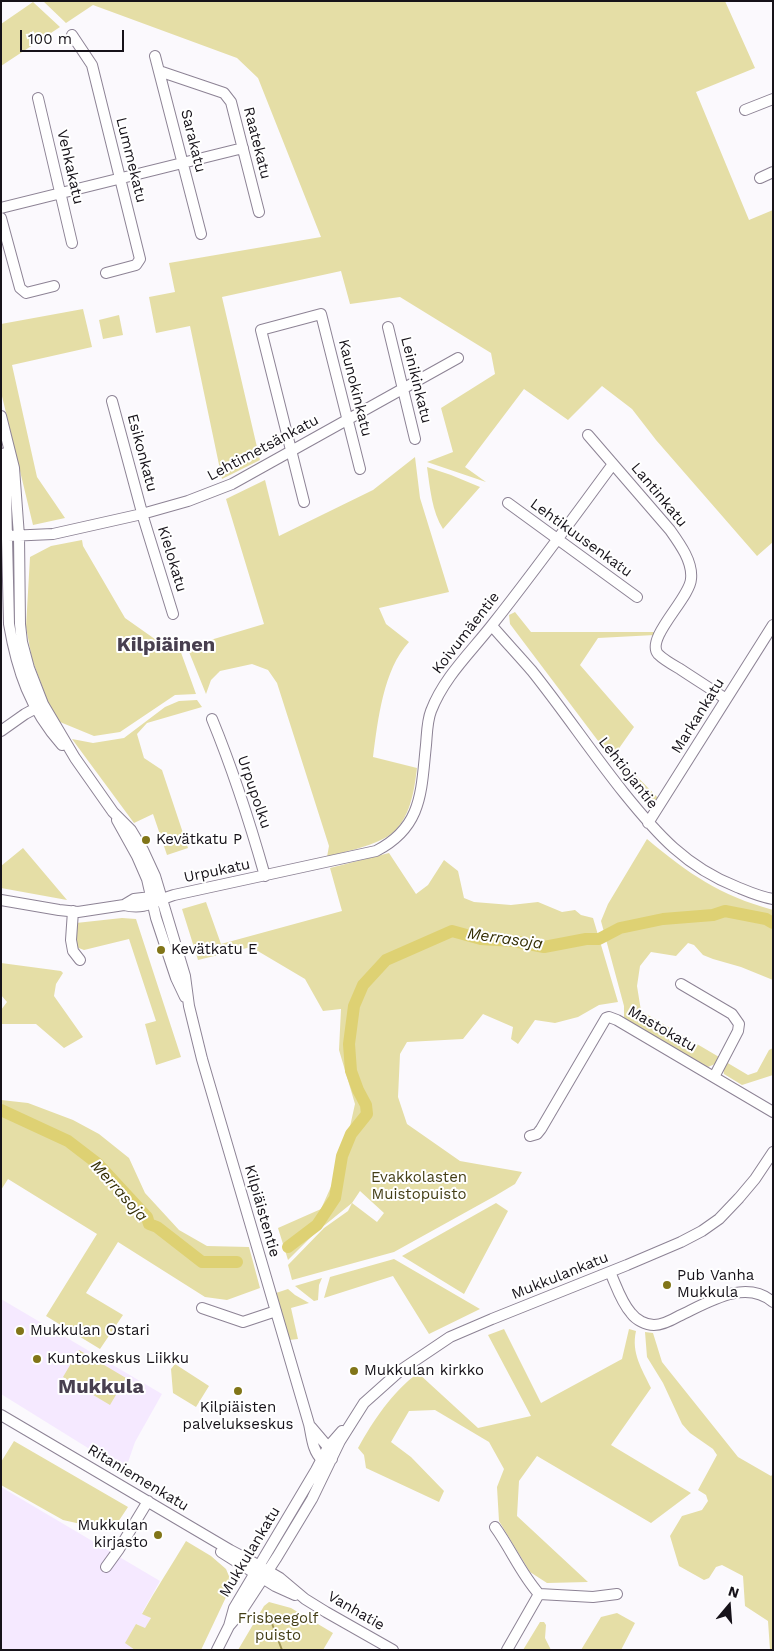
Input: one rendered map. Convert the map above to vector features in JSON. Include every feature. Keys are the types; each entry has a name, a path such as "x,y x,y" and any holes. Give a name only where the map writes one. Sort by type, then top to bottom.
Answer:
{"street":[{"name":"Lummekatu","path":"72,35 92,65 140,258 136,266 106,273"},
{"name":"Sarakatu","path":"155,56 200,234"},
{"name":"Raatekatu","path":"159,71 224,93 231,102 259,212"},
{"name":"Vehkakatu","path":"38,98 72,243"},
{"path":"746,110 773,99"},
{"path":"1,208 243,148"},
{"path":"760,178 773,172"},
{"path":"1,218 20,288 26,292 54,286"},
{"name":"Kaunokinkatu","path":"291,451 260,330 321,314 360,469"},
{"name":"Leinikinkatu","path":"388,327 415,439"},
{"name":"Lehtimetsänkatu","path":"14,536 53,534 142,514 188,501 232,484 458,358"},
{"name":"Esikonkatu","path":"112,401 142,514"},
{"name":"Kilpiäistentie","path":"1,416 5,431 14,536 11,620 19,670 52,734 75,758 113,812 137,856 147,879 176,978 189,1006"},
{"name":"Lantinkatu","path":"588,436 670,530 681,546 688,564 691,581 682,600 666,621 655,646 657,652 667,661 726,699"},
{"path":"291,451 304,502"},
{"name":"Koivumäentie","path":"276,873 376,851 391,843 405,829 414,812 421,791 430,712 447,679 492,626 613,464"},
{"name":"Lehtikuusenkatu","path":"508,503 636,597"},
{"name":"Kielokatu","path":"142,514 173,614"},
{"name":"Markankatu","path":"648,823 773,625"},
{"name":"Lehtiojantie","path":"492,626 532,671 603,767 648,823 666,842 696,866 728,884 763,898 773,899"},
{"path":"1,731 39,706"},
{"name":"Urpupolku","path":"212,719 251,826 265,876"},
{"name":"Kilpiäistentie","path":"113,812 131,830 143,850 163,898 185,976 189,1006 202,1060 316,1453 327,1459"},
{"name":"Urpukatu","path":"1,900 73,911 102,909 124,905 134,900 152,901 276,873"},
{"path":"73,911 71,940 73,950 80,960"},
{"path":"681,984 732,1014 739,1024 738,1031 714,1077"},
{"name":"Mastokatu","path":"530,1136 536,1134 541,1129 606,1018 609,1017 773,1112"},
{"name":"Mukkulankatu","path":"217,1650 229,1626 234,1608 312,1499 327,1459 364,1403 401,1370 450,1337 610,1272 702,1231 719,1219 739,1198 755,1179 773,1152"},
{"path":"610,1272 626,1307 632,1315 643,1323 655,1325 666,1323 719,1297 734,1292 749,1292 761,1295 773,1302"},
{"path":"202,1308 243,1322 276,1311"},
{"name":"Ritaniemenkatu","path":"1,1415 146,1504"},
{"name":"Ritaniemenkatu","path":"1,1421 230,1550 261,1572"},
{"name":"Mukkulankatu","path":"327,1459 328,1447 352,1422"},
{"name":"Kilpiäistentie","path":"309,1424 328,1447"},
{"path":"106,1567 146,1504"},
{"path":"495,1527 506,1542 528,1581 539,1594 593,1597 617,1594"},
{"name":"Vanhatie","path":"261,1572 286,1582 305,1599 393,1650"},
{"path":"507,1650 539,1594"}],"shaded area":[{"path":"1,1299 162,1394 135,1442 125,1471 1,1394"},
{"path":"1,1487 160,1581 142,1613 151,1618 145,1629 137,1624 126,1643 135,1650 1,1650"}],"green space":[{"path":"43,1 725,1 755,68 696,92 749,220 773,210 773,542 757,556 656,440 632,409 602,386 568,420 524,389 465,467 486,482 427,462 453,452 441,408 495,374 491,353 400,297 350,304 341,271 222,297 260,460 222,479 190,326 156,333 149,297 175,292 169,263 321,237 258,78 237,58 93,5 66,23"},
{"path":"33,2 60,27 1,66 1,24"},
{"path":"83,309 92,347 12,365 37,477 65,518 33,525 1,392 1,324"},
{"path":"119,315 123,335 103,339 99,320"},
{"path":"415,457 420,498 449,592 379,608 386,624 409,642 400,653 393,667 383,696 373,757 417,768 412,798 404,818 392,834 370,845 327,857 329,846 277,683 268,670 252,664 220,671 211,680 206,694 187,647 264,624 226,499 265,480 279,536 373,490"},
{"path":"427,467 480,487 443,529 434,507"},
{"path":"82,540 83,546 125,618 169,649 179,647 196,694 175,695 120,732 94,736 60,722 48,702 32,659 26,627 30,557 51,546"},
{"path":"515,612 531,632 657,632 655,635 598,638 580,665 634,727 615,754 658,798 652,807 623,774 510,624 509,615"},
{"path":"197,700 202,707 147,723 137,734 144,758 162,770 188,848 167,855 153,814 134,823 72,739 93,743 124,738 165,707 179,701"},
{"path":"647,839 691,873 720,890 736,898 773,910 773,980 703,955 694,945 688,943 676,956 651,952 640,966 637,986 641,1011 719,1057 715,1064 708,1067 627,1021 624,1017 624,1006 601,921 608,904"},
{"path":"23,848 67,900 1,888 1,866"},
{"name":"Evakkolasten Muistopuisto","path":"389,853 416,894 428,885 444,860 458,871 464,898 474,902 511,905 538,902 562,912 575,910 581,915 593,918 618,1002 599,1005 578,1017 555,1023 535,1020 518,1044 511,1039 513,1027 483,1014 463,1039 407,1042 400,1054 398,1097 407,1124 460,1161 522,1172 515,1184 394,1252 292,1280 288,1265 324,1228 348,1211 352,1203 315,1233 288,1260 278,1228 321,1209 338,1171 340,1153 349,1131 355,1104 339,1050 341,1009 323,1011 305,979 251,947 198,960 182,909 206,902 221,944 342,911 330,868","holes":["360,1191 384,1213 377,1222 352,1203"]},
{"path":"122,918 136,919 181,1057 156,1065 145,1024 156,1021 129,939 84,950 76,947 76,923"},
{"path":"1,963 61,971 63,973 56,984 54,996 83,1037 64,1048 36,1024 1,1024 1,1010 7,1002 1,995"},
{"path":"773,1048 773,1075 742,1085 724,1074 723,1068 726,1062 748,1075 757,1072 769,1050"},
{"path":"1,1100 28,1103 73,1120 99,1134 129,1158 145,1193 179,1230 207,1246 249,1247 260,1288 227,1300 205,1297 118,1242 86,1293 123,1315 100,1349 46,1316 97,1234 8,1179 1,1190"},
{"path":"496,1203 508,1211 464,1294 402,1256"},
{"path":"394,1259 480,1309 429,1334 393,1276 324,1298 330,1277"},
{"path":"322,1278 319,1285 318,1300 314,1301 295,1286"},
{"path":"288,1289 309,1303 291,1308 298,1339 289,1340 276,1293"},
{"path":"504,1329 541,1403 622,1359 629,1329 636,1331 636,1354 651,1388 611,1445 691,1493 651,1523 537,1456 519,1481 517,1516 588,1582 547,1583 530,1572 499,1521 497,1487 504,1469 489,1442 435,1410 409,1411 391,1442 411,1457 444,1491 439,1502 366,1468 364,1455 358,1448 384,1407 418,1373 478,1428 531,1416 488,1335"},
{"path":"645,1332 653,1333 662,1362 738,1457 771,1476 773,1474 773,1650 770,1650 768,1621 745,1606 743,1576 722,1565 716,1567 709,1578 704,1580 679,1566 670,1536 682,1516 702,1510 708,1501 706,1495 698,1490 717,1455 713,1449 690,1433 682,1424 663,1383 647,1357"},
{"path":"79,1350 126,1378 110,1405 63,1377"},
{"path":"175,1364 209,1386 196,1407 173,1393 171,1369"},
{"path":"14,1441 128,1507 112,1531 63,1520 1,1485 1,1462"},
{"path":"186,1541 211,1556 226,1569 231,1581 227,1595 201,1650 135,1650 125,1643 136,1624 145,1628 151,1618 142,1614"},
{"name":"Frisbeegolf puisto","path":"269,1602 291,1608 333,1633 323,1650 238,1650 264,1606"},
{"path":"617,1613 635,1623 621,1650 581,1650 601,1617"},
{"path":"540,1622 544,1622 546,1625 545,1638 551,1650 523,1650"}],"waterway":[{"name":"Merrasoja","path":"288,1247 317,1225 335,1198 342,1156 351,1134 367,1114 366,1105 351,1071 349,1044 354,1006 363,985 386,960 452,931 481,939 513,941 544,947 586,939 599,939 620,928 663,919 713,915 725,911 766,919 773,923"},
{"name":"Merrasoja","path":"1,1110 68,1141 98,1164 147,1217 149,1224 157,1227 202,1262 237,1262"},
{"path":"268,1613 282,1650"}],"place":[{"name":"Kevätkatu P","path":"146,840"},
{"name":"Kevätkatu E","path":"161,950"},
{"name":"Pub Vanha Mukkula","path":"667,1285"},
{"name":"Mukkulan Ostari","path":"20,1331"},
{"name":"Kuntokeskus Liikku","path":"37,1359"},
{"name":"Mukkulan kirkko","path":"354,1371"},
{"name":"Kilpiäisten palvelukseskus","path":"238,1391"},
{"name":"Mukkulan kirjasto","path":"158,1535"}],"district":[{"name":"Kilpiäinen","path":"166,645"},
{"name":"Mukkula","path":"101,1387"}]}
